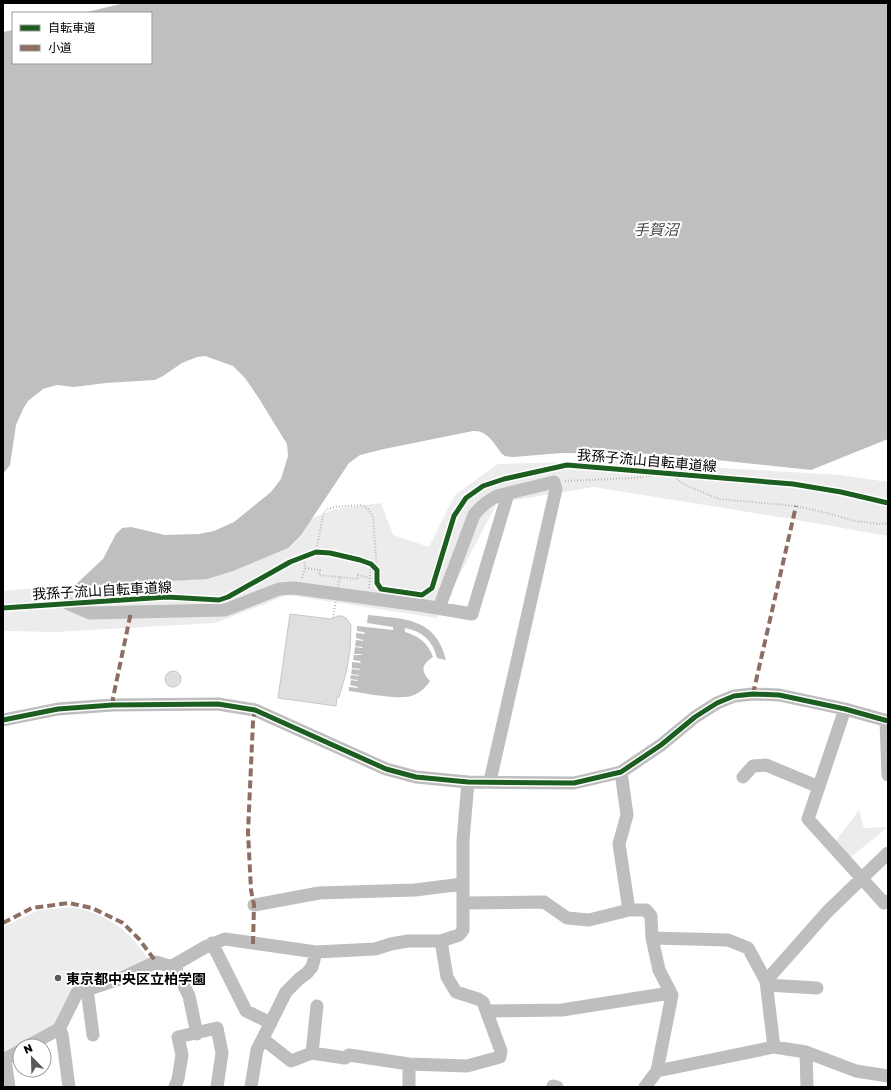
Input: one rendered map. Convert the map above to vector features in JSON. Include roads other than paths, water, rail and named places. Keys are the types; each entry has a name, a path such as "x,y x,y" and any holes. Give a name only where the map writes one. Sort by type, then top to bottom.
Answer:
{"street":[{"path":"439,608 474,516 480,508 489,500 554,482 556,489 490,781"},
{"path":"69,604 90,613 225,610 279,589 294,588 472,614 508,494"},
{"path":"3,720 58,709 113,704 218,704 256,710 386,769 416,777 468,782 490,781 574,783 621,772 661,745 716,702 734,696 760,694 779,695 845,709 887,721 888,775"},
{"path":"845,709 808,819 884,903 888,901"},
{"path":"3,724 22,715"},
{"path":"743,777 753,766 766,765 819,787"},
{"path":"621,772 628,815 620,844 629,910"},
{"path":"43,1038 59,1029 77,993 122,978 156,962 169,966 174,965 212,944 225,939 316,952 375,949 408,941 441,941 459,935 463,930 463,840 468,782"},
{"path":"767,983 826,912 888,853"},
{"path":"254,906 319,893 415,890 463,884"},
{"path":"464,903 544,902 567,918 589,920 629,910 646,910 651,916 652,938 659,970 672,995 657,1071 645,1087"},
{"path":"652,938 728,940 748,948 767,983 774,1047"},
{"path":"263,1040 291,1061 312,1054 345,1058 350,1054 409,1064 467,1066 500,1057 501,1051 483,1002 478,998 456,992 447,977 441,941"},
{"path":"212,944 246,1011 271,1023"},
{"path":"251,1087 257,1050 286,992 312,967 316,952"},
{"path":"174,965 189,996 197,1034"},
{"path":"767,983 817,988"},
{"path":"87,989 93,1035"},
{"path":"486,1012 562,1010 670,992"},
{"path":"312,1054 317,1006"},
{"path":"175,1087 182,1056 178,1037 197,1034 217,1028 222,1053 217,1087"},
{"path":"59,1029 62,1034 70,1087"},
{"path":"657,1071 774,1047 806,1052 856,1072 888,1076"},
{"path":"806,1052 807,1087"},
{"path":"9,1087 5,1059 12,1055"},
{"path":"409,1064 409,1087"}],"water":[{"name":"手賀沼","path":"124,3 888,3 888,439 811,470 659,454 562,453 513,457 502,454 486,435 478,431 473,431 360,455 349,463 301,535 288,548 233,571 207,579 74,586 103,559 116,534 122,528 131,527 165,535 199,534 214,531 234,522 271,492 281,479 288,456 287,444 245,378 233,366 205,356 197,357 182,363 155,380 106,383 74,387 57,385 43,389 28,401 23,409 16,425 10,465 3,474 3,32 12,30 12,64 152,64 152,12 87,12"},
{"path":"368,615 394,618 416,623 435,635 446,660 437,658 430,642 422,634 405,628 405,632 419,638 426,644 433,657 426,662 424,668 425,674 430,681 419,692 408,697 401,697 349,691 349,687 358,687 350,685 351,680 358,680 350,679 351,675 359,676 351,674 352,669 360,669 352,668 352,662 361,663 360,661 353,660 354,655 362,655 354,654 355,647 363,647 355,646 356,640 363,641 356,638 356,633 365,634 364,632 357,631 357,626 393,630 393,627 367,623"}],"place":[{"name":"東京都中央区立柏学園","path":"58,978"}]}
